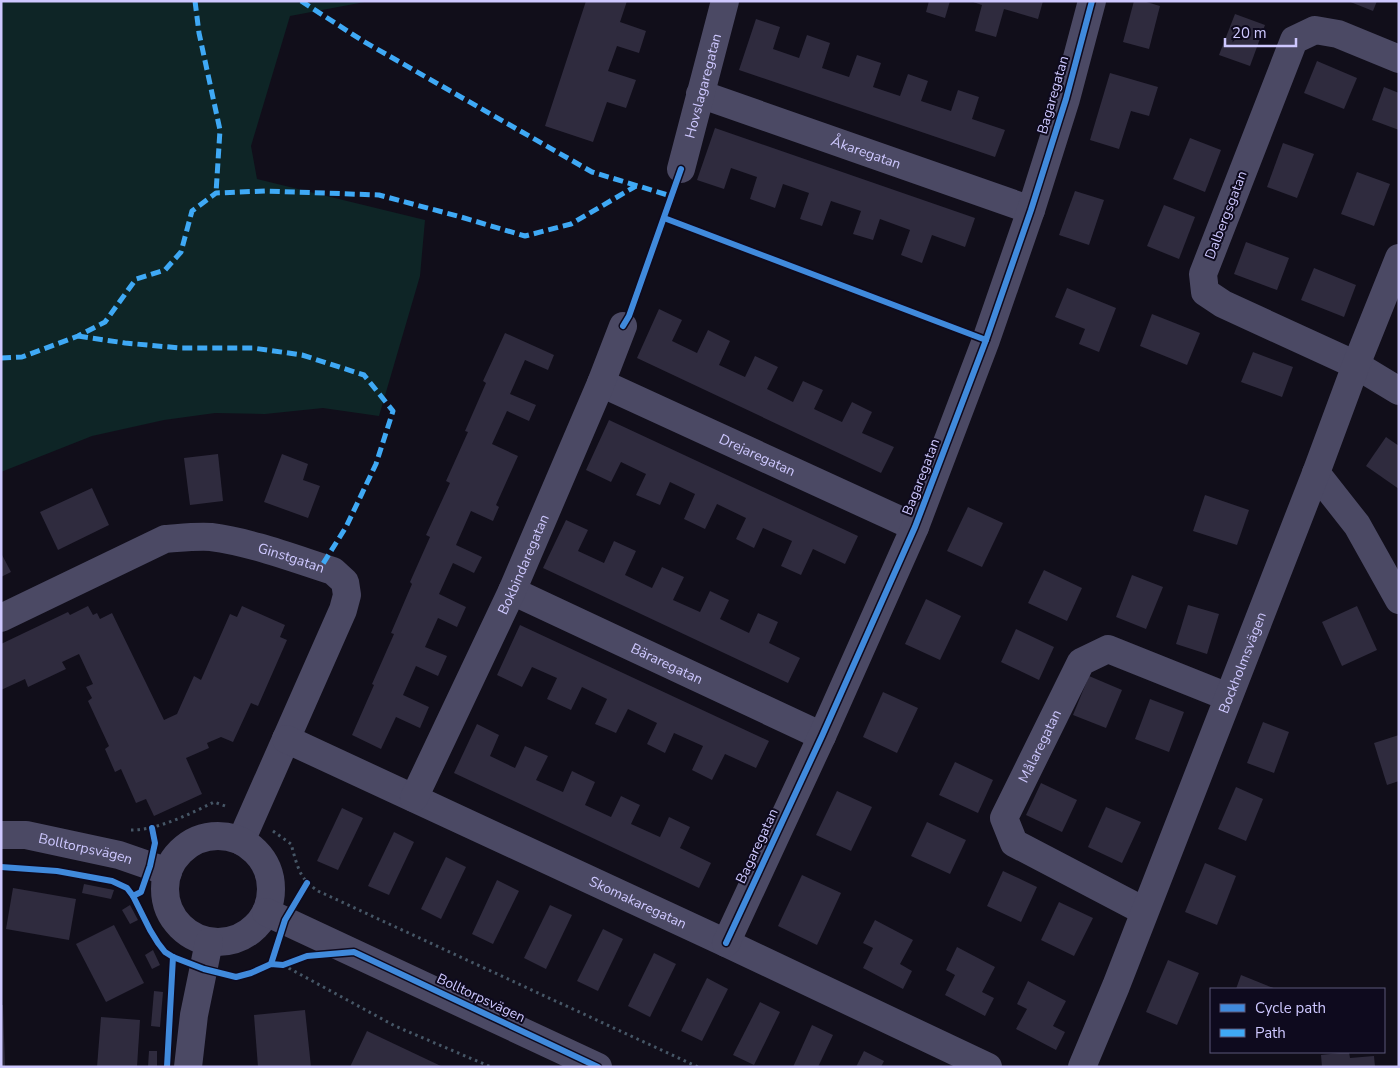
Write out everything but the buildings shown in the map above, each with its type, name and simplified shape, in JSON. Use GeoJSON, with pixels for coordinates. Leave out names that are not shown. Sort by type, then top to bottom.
{"type":"FeatureCollection","features":[{"type":"Feature","properties":{"kind":"street","name":"Hovslagaregatan"},"geometry":{"type":"LineString","coordinates":[[681,169],[725,1]]}},
{"type":"Feature","properties":{"kind":"street","name":"Bagaregatan"},"geometry":{"type":"LineString","coordinates":[[726,944],[822,736],[915,527],[986,340],[1031,210],[1066,99],[1092,1]]}},
{"type":"Feature","properties":{"kind":"street","name":"Dalbergsgatan"},"geometry":{"type":"LineString","coordinates":[[1399,58],[1338,34],[1315,30],[1294,40],[1203,274],[1204,292],[1223,304],[1356,365],[1399,391]]}},
{"type":"Feature","properties":{"kind":"street","name":"Åkaregatan"},"geometry":{"type":"LineString","coordinates":[[700,94],[1031,210]]}},
{"type":"Feature","properties":{"kind":"street","name":"Bockholmsvägen"},"geometry":{"type":"LineString","coordinates":[[1082,1067],[1116,986],[1399,258]]}},
{"type":"Feature","properties":{"kind":"street","name":"Bokbindaregatan"},"geometry":{"type":"LineString","coordinates":[[414,798],[512,591],[601,383],[623,326]]}},
{"type":"Feature","properties":{"kind":"street","name":"Drejaregatan"},"geometry":{"type":"LineString","coordinates":[[601,383],[915,527]]}},
{"type":"Feature","properties":{"kind":"street"},"geometry":{"type":"LineString","coordinates":[[1316,473],[1357,525],[1399,600]]}},
{"type":"Feature","properties":{"kind":"street","name":"Ginstgatan"},"geometry":{"type":"LineString","coordinates":[[1,618],[165,539],[209,537],[234,541],[334,571],[345,582],[347,595],[343,610],[241,842]]}},
{"type":"Feature","properties":{"kind":"street","name":"Bäraregatan"},"geometry":{"type":"LineString","coordinates":[[512,591],[822,736]]}},
{"type":"Feature","properties":{"kind":"street","name":"Målaregatan"},"geometry":{"type":"LineString","coordinates":[[1144,911],[1014,843],[1004,818],[1081,662],[1108,649],[1228,697]]}},
{"type":"Feature","properties":{"kind":"street","name":"Skomakaregatan"},"geometry":{"type":"LineString","coordinates":[[286,740],[988,1067]]}},
{"type":"Feature","properties":{"kind":"street","name":"Bolltorpsvägen"},"geometry":{"type":"LineString","coordinates":[[1,835],[26,835],[119,855],[168,872]]}},
{"type":"Feature","properties":{"kind":"street"},"geometry":{"type":"LineString","coordinates":[[219,837],[241,842],[257,854],[268,871],[271,892],[266,912],[247,934],[229,941],[210,942],[199,939],[182,928],[175,920],[165,892],[168,872],[180,853],[198,841],[219,837]]}},
{"type":"Feature","properties":{"kind":"street","name":"Bolltorpsvägen"},"geometry":{"type":"LineString","coordinates":[[266,912],[598,1067]]}},
{"type":"Feature","properties":{"kind":"street"},"geometry":{"type":"LineString","coordinates":[[188,1067],[194,1015],[210,942]]}},
{"type":"Feature","properties":{"kind":"path"},"geometry":{"type":"LineString","coordinates":[[129,830],[152,828],[214,802],[252,817],[291,844],[304,877],[318,891],[698,1067]]}},
{"type":"Feature","properties":{"kind":"path"},"geometry":{"type":"LineString","coordinates":[[282,965],[291,962]]}},
{"type":"Feature","properties":{"kind":"path"},"geometry":{"type":"LineString","coordinates":[[282,965],[395,1026],[491,1067]]}},
{"type":"Feature","properties":{"kind":"green space"},"geometry":{"type":"Polygon","coordinates":[[[1,1],[370,1],[290,16],[251,146],[257,179],[425,220],[420,276],[379,416],[323,408],[265,414],[215,413],[164,420],[92,436],[1,472],[1,1]]]}},
{"type":"Feature","properties":{"kind":"marked path"},"geometry":{"type":"LineString","coordinates":[[195,1],[199,33],[220,130],[216,193]]}},
{"type":"Feature","properties":{"kind":"marked path"},"geometry":{"type":"LineString","coordinates":[[301,1],[363,41],[592,172],[671,196]]}},
{"type":"Feature","properties":{"kind":"marked path"},"geometry":{"type":"LineString","coordinates":[[1,358],[22,357],[78,336],[105,322],[136,279],[165,270],[181,252],[192,211],[216,193],[265,191],[379,195],[525,236],[571,224],[636,186]]}},
{"type":"Feature","properties":{"kind":"marked path"},"geometry":{"type":"LineString","coordinates":[[78,336],[180,348],[253,348],[302,355],[364,375],[393,411],[376,464],[346,527],[321,567]]}},
{"type":"Feature","properties":{"kind":"cycle path"},"geometry":{"type":"LineString","coordinates":[[726,943],[822,736],[915,527],[986,340],[1031,210],[1066,99],[1092,1]]}},
{"type":"Feature","properties":{"kind":"cycle path"},"geometry":{"type":"LineString","coordinates":[[623,326],[629,316],[681,169]]}},
{"type":"Feature","properties":{"kind":"cycle path"},"geometry":{"type":"LineString","coordinates":[[664,218],[986,340]]}},
{"type":"Feature","properties":{"kind":"cycle path"},"geometry":{"type":"LineString","coordinates":[[133,896],[141,892],[150,866],[155,843],[152,828]]}},
{"type":"Feature","properties":{"kind":"cycle path"},"geometry":{"type":"LineString","coordinates":[[1,867],[57,871],[112,881],[127,888],[150,930],[165,952],[204,969],[236,977],[271,964],[283,965],[307,956],[354,952],[598,1067]]}},
{"type":"Feature","properties":{"kind":"cycle path"},"geometry":{"type":"LineString","coordinates":[[271,964],[285,920],[307,883]]}},
{"type":"Feature","properties":{"kind":"cycle path"},"geometry":{"type":"LineString","coordinates":[[167,1067],[173,957]]}}]}
